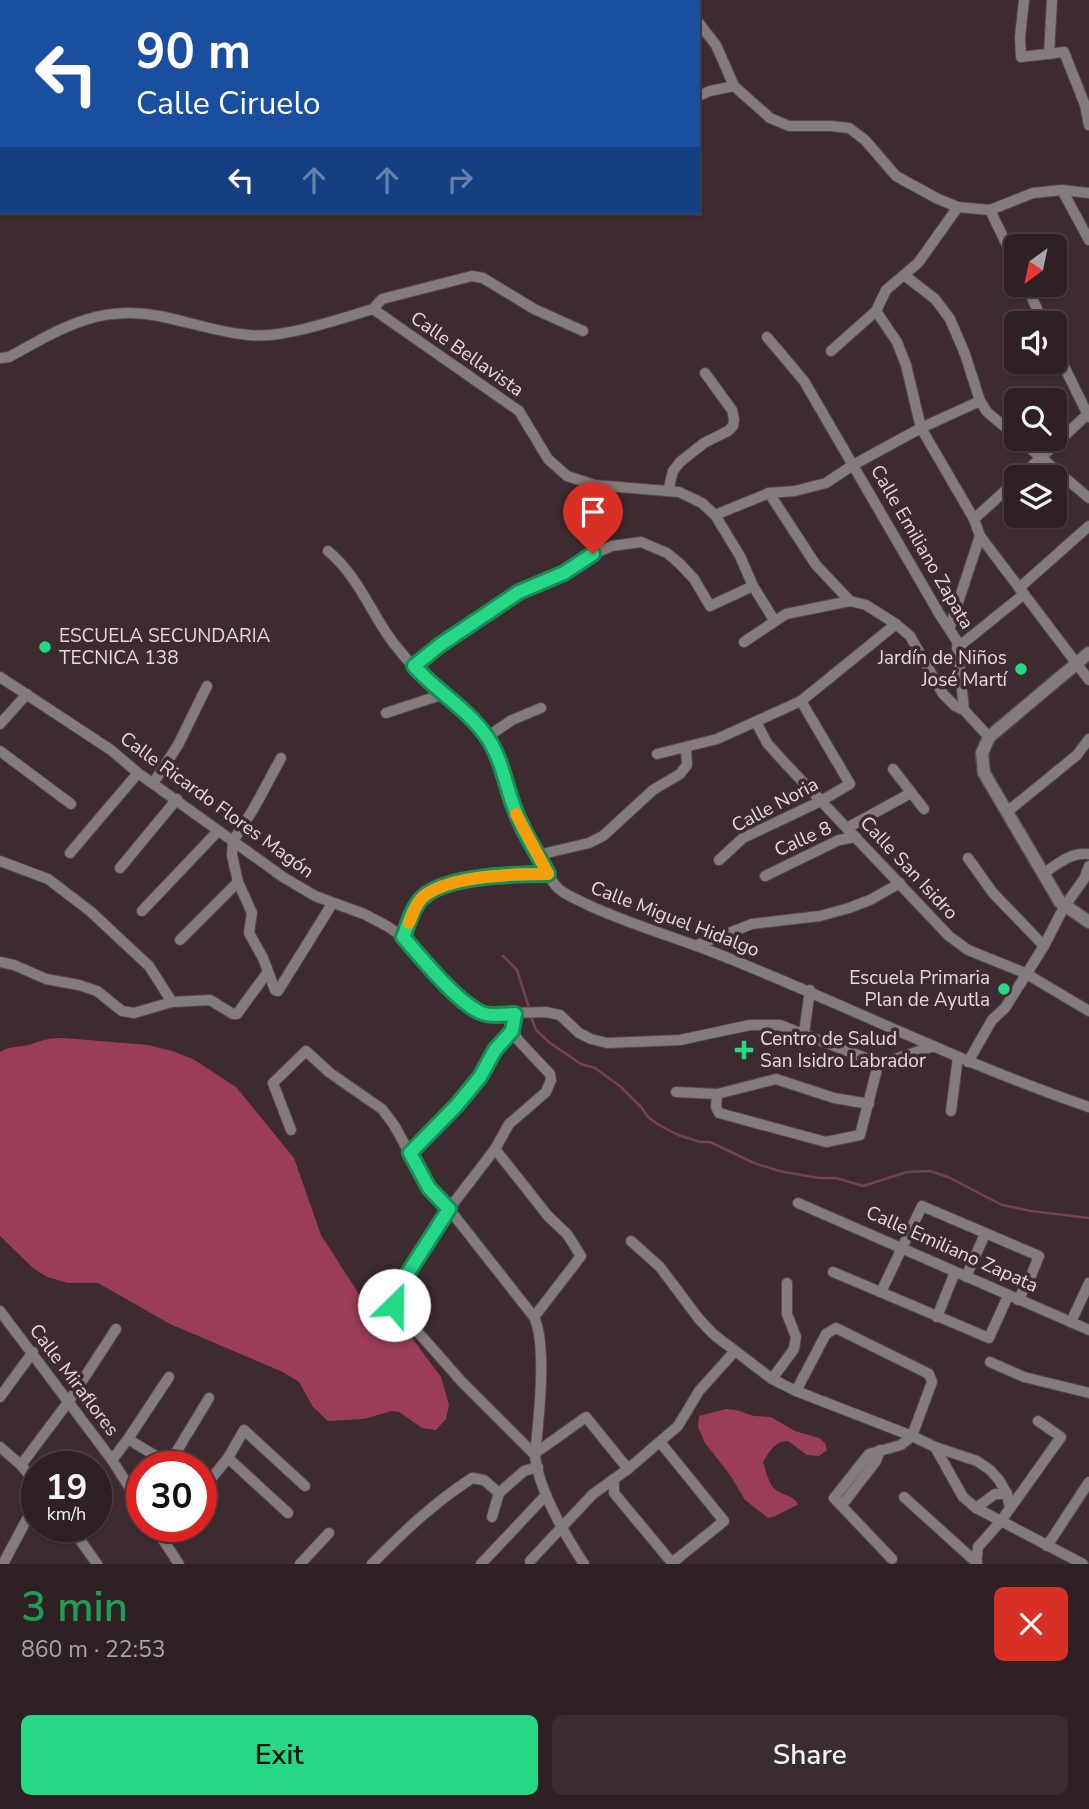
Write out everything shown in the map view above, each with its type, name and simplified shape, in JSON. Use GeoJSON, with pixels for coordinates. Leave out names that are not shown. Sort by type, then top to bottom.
{"type":"FeatureCollection","features":[{"type":"Feature","properties":{"kind":"street"},"geometry":{"type":"LineString","coordinates":[[1024,0],[1021,57],[1064,52],[1086,105],[1089,125]]}},
{"type":"Feature","properties":{"kind":"street"},"geometry":{"type":"LineString","coordinates":[[1049,54],[1052,0]]}},
{"type":"Feature","properties":{"kind":"street"},"geometry":{"type":"LineString","coordinates":[[700,25],[716,45],[734,86],[770,118],[789,126],[849,128],[865,140],[897,176],[920,191],[958,207],[990,210],[1033,193],[1062,190],[1089,193]]}},
{"type":"Feature","properties":{"kind":"street"},"geometry":{"type":"LineString","coordinates":[[700,95],[734,86]]}},
{"type":"Feature","properties":{"kind":"street"},"geometry":{"type":"LineString","coordinates":[[1062,190],[1089,240]]}},
{"type":"Feature","properties":{"kind":"street"},"geometry":{"type":"LineString","coordinates":[[831,351],[876,311],[886,290],[918,263],[958,207]]}},
{"type":"Feature","properties":{"kind":"street"},"geometry":{"type":"LineString","coordinates":[[990,210],[1004,239]]}},
{"type":"Feature","properties":{"kind":"street"},"geometry":{"type":"LineString","coordinates":[[904,275],[935,299],[950,320],[965,354],[980,401],[986,412],[1004,427]]}},
{"type":"Feature","properties":{"kind":"street"},"geometry":{"type":"LineString","coordinates":[[0,358],[9,357],[79,320],[123,313],[156,315],[249,335],[271,335],[373,309],[382,299],[472,276],[483,278],[534,309],[583,331]]}},
{"type":"Feature","properties":{"kind":"street","name":"Calle Bellavista"},"geometry":{"type":"LineString","coordinates":[[373,309],[519,411],[548,459],[567,476],[595,485],[668,491],[692,496],[715,515],[774,620]]}},
{"type":"Feature","properties":{"kind":"street"},"geometry":{"type":"LineString","coordinates":[[876,311],[897,342],[906,365],[921,428],[974,519],[980,536],[1089,680]]}},
{"type":"Feature","properties":{"kind":"street","name":"Calle Emiliano Zapata"},"geometry":{"type":"LineString","coordinates":[[767,337],[804,381],[940,615],[950,627],[957,641],[964,710]]}},
{"type":"Feature","properties":{"kind":"street"},"geometry":{"type":"LineString","coordinates":[[1033,465],[1088,415],[1067,372]]}},
{"type":"Feature","properties":{"kind":"street"},"geometry":{"type":"LineString","coordinates":[[668,491],[673,471],[681,462],[704,443],[733,426],[732,410],[705,373]]}},
{"type":"Feature","properties":{"kind":"street"},"geometry":{"type":"LineString","coordinates":[[715,515],[769,493],[826,484],[921,428],[980,401]]}},
{"type":"Feature","properties":{"kind":"street"},"geometry":{"type":"LineString","coordinates":[[1033,451],[1089,498]]}},
{"type":"Feature","properties":{"kind":"street"},"geometry":{"type":"LineString","coordinates":[[974,519],[1004,492]]}},
{"type":"Feature","properties":{"kind":"street"},"geometry":{"type":"LineString","coordinates":[[769,493],[816,565],[850,601]]}},
{"type":"Feature","properties":{"kind":"street"},"geometry":{"type":"LineString","coordinates":[[957,648],[1022,591],[1089,526]]}},
{"type":"Feature","properties":{"kind":"street"},"geometry":{"type":"LineString","coordinates":[[950,627],[980,536]]}},
{"type":"Feature","properties":{"kind":"street"},"geometry":{"type":"LineString","coordinates":[[414,666],[440,645],[519,592],[564,573],[593,554],[612,546],[641,542],[667,553],[694,579],[710,606],[753,586]]}},
{"type":"Feature","properties":{"kind":"street","name":"Calle Miguel Hidalgo"},"geometry":{"type":"LineString","coordinates":[[328,551],[349,572],[393,642],[429,682],[487,737],[498,758],[519,820],[556,887],[564,893],[608,914],[697,945],[810,990],[963,1060],[1089,1107]]}},
{"type":"Feature","properties":{"kind":"street"},"geometry":{"type":"LineString","coordinates":[[744,642],[786,614],[850,601],[866,605],[897,624],[916,643],[943,694],[955,706],[964,710],[989,737]]}},
{"type":"Feature","properties":{"kind":"street"},"geometry":{"type":"LineString","coordinates":[[657,754],[717,740],[801,701],[897,624]]}},
{"type":"Feature","properties":{"kind":"street"},"geometry":{"type":"LineString","coordinates":[[1089,653],[989,737],[982,753],[984,774],[1043,874],[1064,907],[1089,922]]}},
{"type":"Feature","properties":{"kind":"street","name":"Calle Ricardo Flores Magón"},"geometry":{"type":"LineString","coordinates":[[0,677],[111,750],[138,773],[283,877],[332,904],[364,914],[403,937],[438,976],[472,1007],[484,1014],[546,1012],[561,1015],[579,1033],[607,1043],[680,1040],[751,1025],[780,1026],[879,1061]]}},
{"type":"Feature","properties":{"kind":"street"},"geometry":{"type":"LineString","coordinates":[[154,782],[178,745],[207,686]]}},
{"type":"Feature","properties":{"kind":"street"},"geometry":{"type":"LineString","coordinates":[[0,724],[27,694]]}},
{"type":"Feature","properties":{"kind":"street"},"geometry":{"type":"LineString","coordinates":[[386,713],[444,694]]}},
{"type":"Feature","properties":{"kind":"street","name":"Calle Noria"},"geometry":{"type":"LineString","coordinates":[[719,860],[743,838],[821,801],[850,784],[801,701]]}},
{"type":"Feature","properties":{"kind":"street"},"geometry":{"type":"LineString","coordinates":[[487,737],[512,720],[541,708]]}},
{"type":"Feature","properties":{"kind":"street","name":"Calle San Isidro"},"geometry":{"type":"LineString","coordinates":[[756,722],[766,743],[949,936],[968,950],[1025,973],[1089,1011]]}},
{"type":"Feature","properties":{"kind":"street"},"geometry":{"type":"LineString","coordinates":[[1007,812],[1077,755],[1089,739]]}},
{"type":"Feature","properties":{"kind":"street"},"geometry":{"type":"LineString","coordinates":[[538,855],[589,843],[603,836],[653,790],[680,774],[687,765],[686,748]]}},
{"type":"Feature","properties":{"kind":"street"},"geometry":{"type":"LineString","coordinates":[[0,751],[71,804]]}},
{"type":"Feature","properties":{"kind":"street"},"geometry":{"type":"LineString","coordinates":[[281,758],[233,841],[232,855],[238,882],[252,913],[249,933],[275,990],[278,991],[332,904]]}},
{"type":"Feature","properties":{"kind":"street"},"geometry":{"type":"LineString","coordinates":[[894,769],[925,809]]}},
{"type":"Feature","properties":{"kind":"street"},"geometry":{"type":"LineString","coordinates":[[70,853],[138,773]]}},
{"type":"Feature","properties":{"kind":"street","name":"Calle 8"},"geometry":{"type":"LineString","coordinates":[[848,828],[911,793]]}},
{"type":"Feature","properties":{"kind":"street"},"geometry":{"type":"LineString","coordinates":[[120,868],[177,799]]}},
{"type":"Feature","properties":{"kind":"street"},"geometry":{"type":"LineString","coordinates":[[142,911],[218,831]]}},
{"type":"Feature","properties":{"kind":"street","name":"Calle 8"},"geometry":{"type":"LineString","coordinates":[[765,876],[839,840],[856,837]]}},
{"type":"Feature","properties":{"kind":"street"},"geometry":{"type":"LineString","coordinates":[[1043,874],[1079,853],[1089,854]]}},
{"type":"Feature","properties":{"kind":"street"},"geometry":{"type":"LineString","coordinates":[[968,858],[993,892],[1044,946]]}},
{"type":"Feature","properties":{"kind":"street"},"geometry":{"type":"LineString","coordinates":[[0,862],[48,879],[90,911],[149,966],[172,1002]]}},
{"type":"Feature","properties":{"kind":"street"},"geometry":{"type":"LineString","coordinates":[[951,1111],[963,1060],[992,1020],[1005,1009],[1044,946],[1064,907],[1084,880],[1089,866]]}},
{"type":"Feature","properties":{"kind":"street"},"geometry":{"type":"LineString","coordinates":[[403,937],[416,905],[424,896],[445,886],[501,874],[548,874]]}},
{"type":"Feature","properties":{"kind":"street"},"geometry":{"type":"LineString","coordinates":[[180,940],[238,882]]}},
{"type":"Feature","properties":{"kind":"street"},"geometry":{"type":"LineString","coordinates":[[697,945],[752,924],[820,916],[849,908],[900,883]]}},
{"type":"Feature","properties":{"kind":"street"},"geometry":{"type":"LineString","coordinates":[[0,962],[46,979],[79,985],[97,992],[122,1011],[134,1013],[172,1002],[210,1000],[237,1014],[267,973]]}},
{"type":"Feature","properties":{"kind":"street"},"geometry":{"type":"LineString","coordinates":[[804,1033],[810,990]]}},
{"type":"Feature","properties":{"kind":"street"},"geometry":{"type":"LineString","coordinates":[[410,1153],[480,1077],[495,1050],[512,1031],[515,1014]]}},
{"type":"Feature","properties":{"kind":"street"},"geometry":{"type":"LineString","coordinates":[[512,1031],[545,1067],[551,1080],[545,1092],[509,1124],[495,1149],[449,1209],[392,1298],[394,1305],[462,1382],[534,1454]]}},
{"type":"Feature","properties":{"kind":"street"},"geometry":{"type":"LineString","coordinates":[[718,1094],[716,1107],[719,1114],[826,1142],[860,1135],[879,1061],[892,1060],[934,1046]]}},
{"type":"Feature","properties":{"kind":"street"},"geometry":{"type":"LineString","coordinates":[[291,1130],[273,1083],[306,1051],[330,1073],[382,1109],[394,1125],[429,1188],[449,1209],[534,1317],[540,1329],[540,1377],[534,1454],[546,1495],[584,1564]]}},
{"type":"Feature","properties":{"kind":"street"},"geometry":{"type":"LineString","coordinates":[[676,1092],[718,1094],[776,1079],[834,1098],[869,1104]]}},
{"type":"Feature","properties":{"kind":"street"},"geometry":{"type":"LineString","coordinates":[[495,1149],[548,1216],[567,1234],[581,1256],[534,1317]]}},
{"type":"Feature","properties":{"kind":"street","name":"Calle Emiliano Zapata"},"geometry":{"type":"LineString","coordinates":[[799,1203],[1089,1330]]}},
{"type":"Feature","properties":{"kind":"street"},"geometry":{"type":"LineString","coordinates":[[833,1272],[989,1338],[1013,1298],[1031,1276],[1039,1256],[922,1206],[881,1292]]}},
{"type":"Feature","properties":{"kind":"street"},"geometry":{"type":"LineString","coordinates":[[937,1317],[985,1234]]}},
{"type":"Feature","properties":{"kind":"street"},"geometry":{"type":"LineString","coordinates":[[631,1241],[660,1267],[699,1319],[735,1352],[772,1379],[984,1465],[999,1480],[1007,1494],[1010,1508]]}},
{"type":"Feature","properties":{"kind":"street"},"geometry":{"type":"LineString","coordinates":[[772,1379],[794,1349],[796,1336],[787,1314],[787,1283]]}},
{"type":"Feature","properties":{"kind":"street"},"geometry":{"type":"LineString","coordinates":[[1071,1322],[1089,1283]]}},
{"type":"Feature","properties":{"kind":"street","name":"Calle Miraflores"},"geometry":{"type":"LineString","coordinates":[[0,1311],[105,1451]]}},
{"type":"Feature","properties":{"kind":"street"},"geometry":{"type":"LineString","coordinates":[[796,1391],[825,1334],[836,1328],[929,1374],[932,1382],[912,1436],[901,1445],[869,1454],[834,1498],[892,1559]]}},
{"type":"Feature","properties":{"kind":"street"},"geometry":{"type":"LineString","coordinates":[[32,1451],[69,1401],[116,1329]]}},
{"type":"Feature","properties":{"kind":"street"},"geometry":{"type":"LineString","coordinates":[[0,1397],[33,1352]]}},
{"type":"Feature","properties":{"kind":"street"},"geometry":{"type":"LineString","coordinates":[[530,1561],[593,1494],[628,1469],[678,1426],[699,1391],[735,1352]]}},
{"type":"Feature","properties":{"kind":"street"},"geometry":{"type":"LineString","coordinates":[[990,1362],[1024,1377],[1089,1393]]}},
{"type":"Feature","properties":{"kind":"street"},"geometry":{"type":"LineString","coordinates":[[112,1460],[169,1377]]}},
{"type":"Feature","properties":{"kind":"street"},"geometry":{"type":"LineString","coordinates":[[128,1439],[169,1464],[209,1398]]}},
{"type":"Feature","properties":{"kind":"street"},"geometry":{"type":"LineString","coordinates":[[534,1454],[586,1417],[628,1469]]}},
{"type":"Feature","properties":{"kind":"street"},"geometry":{"type":"LineString","coordinates":[[977,1563],[978,1547],[1001,1521],[1061,1437],[1038,1421]]}},
{"type":"Feature","properties":{"kind":"street"},"geometry":{"type":"LineString","coordinates":[[217,1473],[229,1458],[244,1430],[305,1486]]}},
{"type":"Feature","properties":{"kind":"street"},"geometry":{"type":"LineString","coordinates":[[614,1479],[614,1493],[672,1564],[724,1521],[660,1443]]}},
{"type":"Feature","properties":{"kind":"street"},"geometry":{"type":"LineString","coordinates":[[935,1447],[963,1497],[976,1508],[1083,1564]]}},
{"type":"Feature","properties":{"kind":"street"},"geometry":{"type":"LineString","coordinates":[[2,1453],[21,1465]]}},
{"type":"Feature","properties":{"kind":"street"},"geometry":{"type":"LineString","coordinates":[[229,1458],[288,1513]]}},
{"type":"Feature","properties":{"kind":"street","name":"Calle Miraflores"},"geometry":{"type":"LineString","coordinates":[[112,1460],[126,1482]]}},
{"type":"Feature","properties":{"kind":"street"},"geometry":{"type":"LineString","coordinates":[[492,1517],[499,1493],[524,1471],[538,1467]]}},
{"type":"Feature","properties":{"kind":"street"},"geometry":{"type":"LineString","coordinates":[[372,1564],[413,1522],[472,1478],[484,1480],[499,1493]]}},
{"type":"Feature","properties":{"kind":"street"},"geometry":{"type":"LineString","coordinates":[[1047,1546],[1089,1482]]}},
{"type":"Feature","properties":{"kind":"street"},"geometry":{"type":"LineString","coordinates":[[593,1494],[614,1493]]}},
{"type":"Feature","properties":{"kind":"street"},"geometry":{"type":"LineString","coordinates":[[976,1508],[995,1494],[1007,1494]]}},
{"type":"Feature","properties":{"kind":"street"},"geometry":{"type":"LineString","coordinates":[[481,1564],[546,1495]]}},
{"type":"Feature","properties":{"kind":"street"},"geometry":{"type":"LineString","coordinates":[[904,1497],[977,1563]]}},
{"type":"Feature","properties":{"kind":"street"},"geometry":{"type":"LineString","coordinates":[[3,1564],[21,1530]]}},
{"type":"Feature","properties":{"kind":"street"},"geometry":{"type":"LineString","coordinates":[[300,1564],[329,1533]]}},
{"type":"Feature","properties":{"kind":"street"},"geometry":{"type":"LineString","coordinates":[[81,1542],[97,1564]]}},
{"type":"Feature","properties":{"kind":"street"},"geometry":{"type":"LineString","coordinates":[[165,1542],[179,1564]]}},
{"type":"Feature","properties":{"kind":"shaded area"},"geometry":{"type":"Polygon","coordinates":[[[64,1038],[148,1045],[172,1051],[193,1059],[236,1087],[294,1158],[321,1235],[359,1294],[407,1331],[441,1377],[449,1405],[446,1419],[436,1430],[422,1428],[399,1412],[392,1411],[364,1419],[328,1421],[313,1407],[299,1382],[283,1372],[170,1324],[98,1283],[68,1283],[47,1277],[33,1268],[0,1236],[0,1052],[8,1048],[64,1038]]]}},
{"type":"Feature","properties":{"kind":"shaded area"},"geometry":{"type":"Polygon","coordinates":[[[726,1409],[771,1417],[795,1431],[819,1438],[825,1443],[827,1450],[819,1456],[807,1455],[788,1441],[779,1443],[763,1462],[773,1487],[790,1496],[797,1505],[768,1518],[745,1500],[705,1443],[698,1427],[699,1416],[726,1409]]]}},
{"type":"Feature","properties":{"kind":"waterway"},"geometry":{"type":"LineString","coordinates":[[503,956],[517,970],[529,1008]]}},
{"type":"Feature","properties":{"kind":"waterway"},"geometry":{"type":"LineString","coordinates":[[530,1014],[536,1030],[550,1043],[581,1064],[595,1068],[621,1087],[648,1117],[659,1125],[678,1135],[700,1142],[710,1142],[754,1163],[779,1171],[836,1178],[863,1186],[907,1172],[930,1171],[948,1177],[1002,1205],[1089,1218]]}},
{"type":"Feature","properties":{"kind":"slow traffic"},"geometry":{"type":"LineString","coordinates":[[409,923],[416,905],[424,896],[445,886],[501,874],[548,874],[516,814]]}},
{"type":"Feature","properties":{"kind":"place","name":"ESCUELA SECUNDARIA TECNICA 138"},"geometry":{"type":"Point","coordinates":[45,647]}},
{"type":"Feature","properties":{"kind":"place","name":"Jardín de Niños José Martí"},"geometry":{"type":"Point","coordinates":[1021,669]}},
{"type":"Feature","properties":{"kind":"place","name":"Escuela Primaria Plan de Ayutla"},"geometry":{"type":"Point","coordinates":[1004,989]}},
{"type":"Feature","properties":{"kind":"place","name":"Centro de Salud San Isidro Labrador"},"geometry":{"type":"Point","coordinates":[744,1050]}},
{"type":"Feature","properties":{"kind":"route"},"geometry":{"type":"LineString","coordinates":[[394,1305],[392,1298],[449,1209],[429,1188],[410,1153],[480,1077],[495,1050],[512,1031],[515,1014],[484,1014],[472,1007],[438,976],[403,937],[416,905],[424,896],[445,886],[501,874],[548,874],[519,820],[507,781],[487,737],[414,666],[440,645],[519,592],[564,573],[593,554]]}}]}
